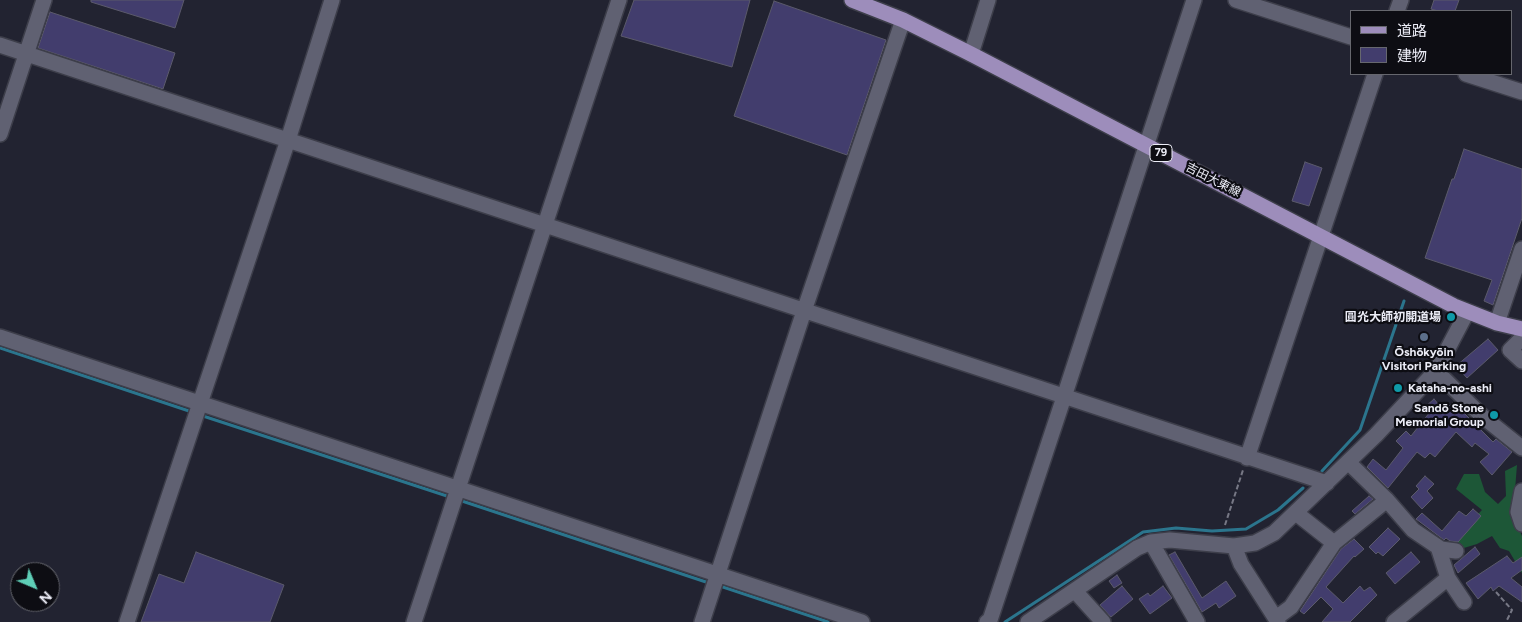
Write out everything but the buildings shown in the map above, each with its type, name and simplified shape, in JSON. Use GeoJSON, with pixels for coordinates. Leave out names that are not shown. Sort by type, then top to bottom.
{"type":"FeatureCollection","features":[{"type":"Feature","properties":{"kind":"main road","name":"吉田大東線"},"geometry":{"type":"LineString","coordinates":[[852,0],[903,20],[971,54],[1467,312],[1497,323],[1522,329]]}},
{"type":"Feature","properties":{"kind":"street"},"geometry":{"type":"LineString","coordinates":[[0,134],[44,0]]}},
{"type":"Feature","properties":{"kind":"street"},"geometry":{"type":"LineString","coordinates":[[127,622],[196,410],[288,140],[332,0]]}},
{"type":"Feature","properties":{"kind":"street"},"geometry":{"type":"LineString","coordinates":[[414,622],[619,0]]}},
{"type":"Feature","properties":{"kind":"street"},"geometry":{"type":"LineString","coordinates":[[971,54],[988,0]]}},
{"type":"Feature","properties":{"kind":"street"},"geometry":{"type":"LineString","coordinates":[[987,622],[990,620],[1194,0]]}},
{"type":"Feature","properties":{"kind":"street"},"geometry":{"type":"LineString","coordinates":[[1236,0],[1350,37]]}},
{"type":"Feature","properties":{"kind":"street"},"geometry":{"type":"LineString","coordinates":[[702,622],[804,311],[903,20]]}},
{"type":"Feature","properties":{"kind":"street"},"geometry":{"type":"LineString","coordinates":[[0,44],[1327,483]]}},
{"type":"Feature","properties":{"kind":"street"},"geometry":{"type":"LineString","coordinates":[[1247,458],[1375,75]]}},
{"type":"Feature","properties":{"kind":"street"},"geometry":{"type":"LineString","coordinates":[[1469,75],[1522,92]]}},
{"type":"Feature","properties":{"kind":"street"},"geometry":{"type":"LineString","coordinates":[[1497,323],[1522,249]]}},
{"type":"Feature","properties":{"kind":"street"},"geometry":{"type":"LineString","coordinates":[[1028,622],[1130,553],[1151,542],[1170,540],[1234,546],[1255,543],[1274,533],[1408,402],[1436,371],[1467,312]]}},
{"type":"Feature","properties":{"kind":"street"},"geometry":{"type":"LineString","coordinates":[[0,337],[196,410],[715,581],[862,622]]}},
{"type":"Feature","properties":{"kind":"street"},"geometry":{"type":"LineString","coordinates":[[1522,338],[1510,350],[1522,361]]}},
{"type":"Feature","properties":{"kind":"street"},"geometry":{"type":"LineString","coordinates":[[1436,371],[1482,416],[1522,448]]}},
{"type":"Feature","properties":{"kind":"street"},"geometry":{"type":"LineString","coordinates":[[1522,454],[1522,459]]}},
{"type":"Feature","properties":{"kind":"street"},"geometry":{"type":"LineString","coordinates":[[1348,462],[1387,500],[1413,530],[1441,550],[1456,550]]}},
{"type":"Feature","properties":{"kind":"street"},"geometry":{"type":"LineString","coordinates":[[1522,490],[1518,512],[1522,524]]}},
{"type":"Feature","properties":{"kind":"street"},"geometry":{"type":"LineString","coordinates":[[1234,546],[1241,564],[1277,620],[1291,607],[1334,543],[1387,500]]}},
{"type":"Feature","properties":{"kind":"street"},"geometry":{"type":"LineString","coordinates":[[1296,513],[1334,543]]}},
{"type":"Feature","properties":{"kind":"street"},"geometry":{"type":"LineString","coordinates":[[1151,542],[1197,622]]}},
{"type":"Feature","properties":{"kind":"street"},"geometry":{"type":"LineString","coordinates":[[1438,547],[1448,578],[1464,602]]}},
{"type":"Feature","properties":{"kind":"street"},"geometry":{"type":"LineString","coordinates":[[1394,622],[1448,578]]}},
{"type":"Feature","properties":{"kind":"street"},"geometry":{"type":"LineString","coordinates":[[1075,591],[1103,622]]}},
{"type":"Feature","properties":{"kind":"path"},"geometry":{"type":"LineString","coordinates":[[1225,525],[1247,458]]}},
{"type":"Feature","properties":{"kind":"path"},"geometry":{"type":"LineString","coordinates":[[1496,592],[1512,610],[1506,622]]}},
{"type":"Feature","properties":{"kind":"green space"},"geometry":{"type":"Polygon","coordinates":[[[1517,465],[1513,515],[1522,536],[1522,573],[1509,551],[1500,548],[1492,536],[1477,544],[1454,551],[1450,544],[1482,510],[1456,489],[1464,474],[1479,474],[1485,492],[1498,504],[1506,496],[1505,471],[1517,465]]]}},
{"type":"Feature","properties":{"kind":"waterway"},"geometry":{"type":"LineString","coordinates":[[1322,471],[1360,430],[1404,301]]}},
{"type":"Feature","properties":{"kind":"waterway"},"geometry":{"type":"LineString","coordinates":[[0,348],[192,412]]}},
{"type":"Feature","properties":{"kind":"waterway"},"geometry":{"type":"LineString","coordinates":[[200,415],[450,497]]}},
{"type":"Feature","properties":{"kind":"waterway"},"geometry":{"type":"LineString","coordinates":[[1005,622],[1143,532],[1176,528],[1212,531],[1246,529],[1278,510],[1303,488]]}},
{"type":"Feature","properties":{"kind":"waterway"},"geometry":{"type":"LineString","coordinates":[[459,500],[709,583]]}},
{"type":"Feature","properties":{"kind":"waterway"},"geometry":{"type":"LineString","coordinates":[[717,585],[828,622]]}},
{"type":"Feature","properties":{"kind":"place","name":"圓灮大師初開道場"},"geometry":{"type":"Point","coordinates":[1451,317]}},
{"type":"Feature","properties":{"kind":"place","name":"Ōshōkyōin Visitori Parking"},"geometry":{"type":"Point","coordinates":[1424,337]}},
{"type":"Feature","properties":{"kind":"place","name":"Kataha-no-ashi"},"geometry":{"type":"Point","coordinates":[1398,388]}},
{"type":"Feature","properties":{"kind":"place","name":"Sandō Stone Memorial Group"},"geometry":{"type":"Point","coordinates":[1494,415]}}]}
